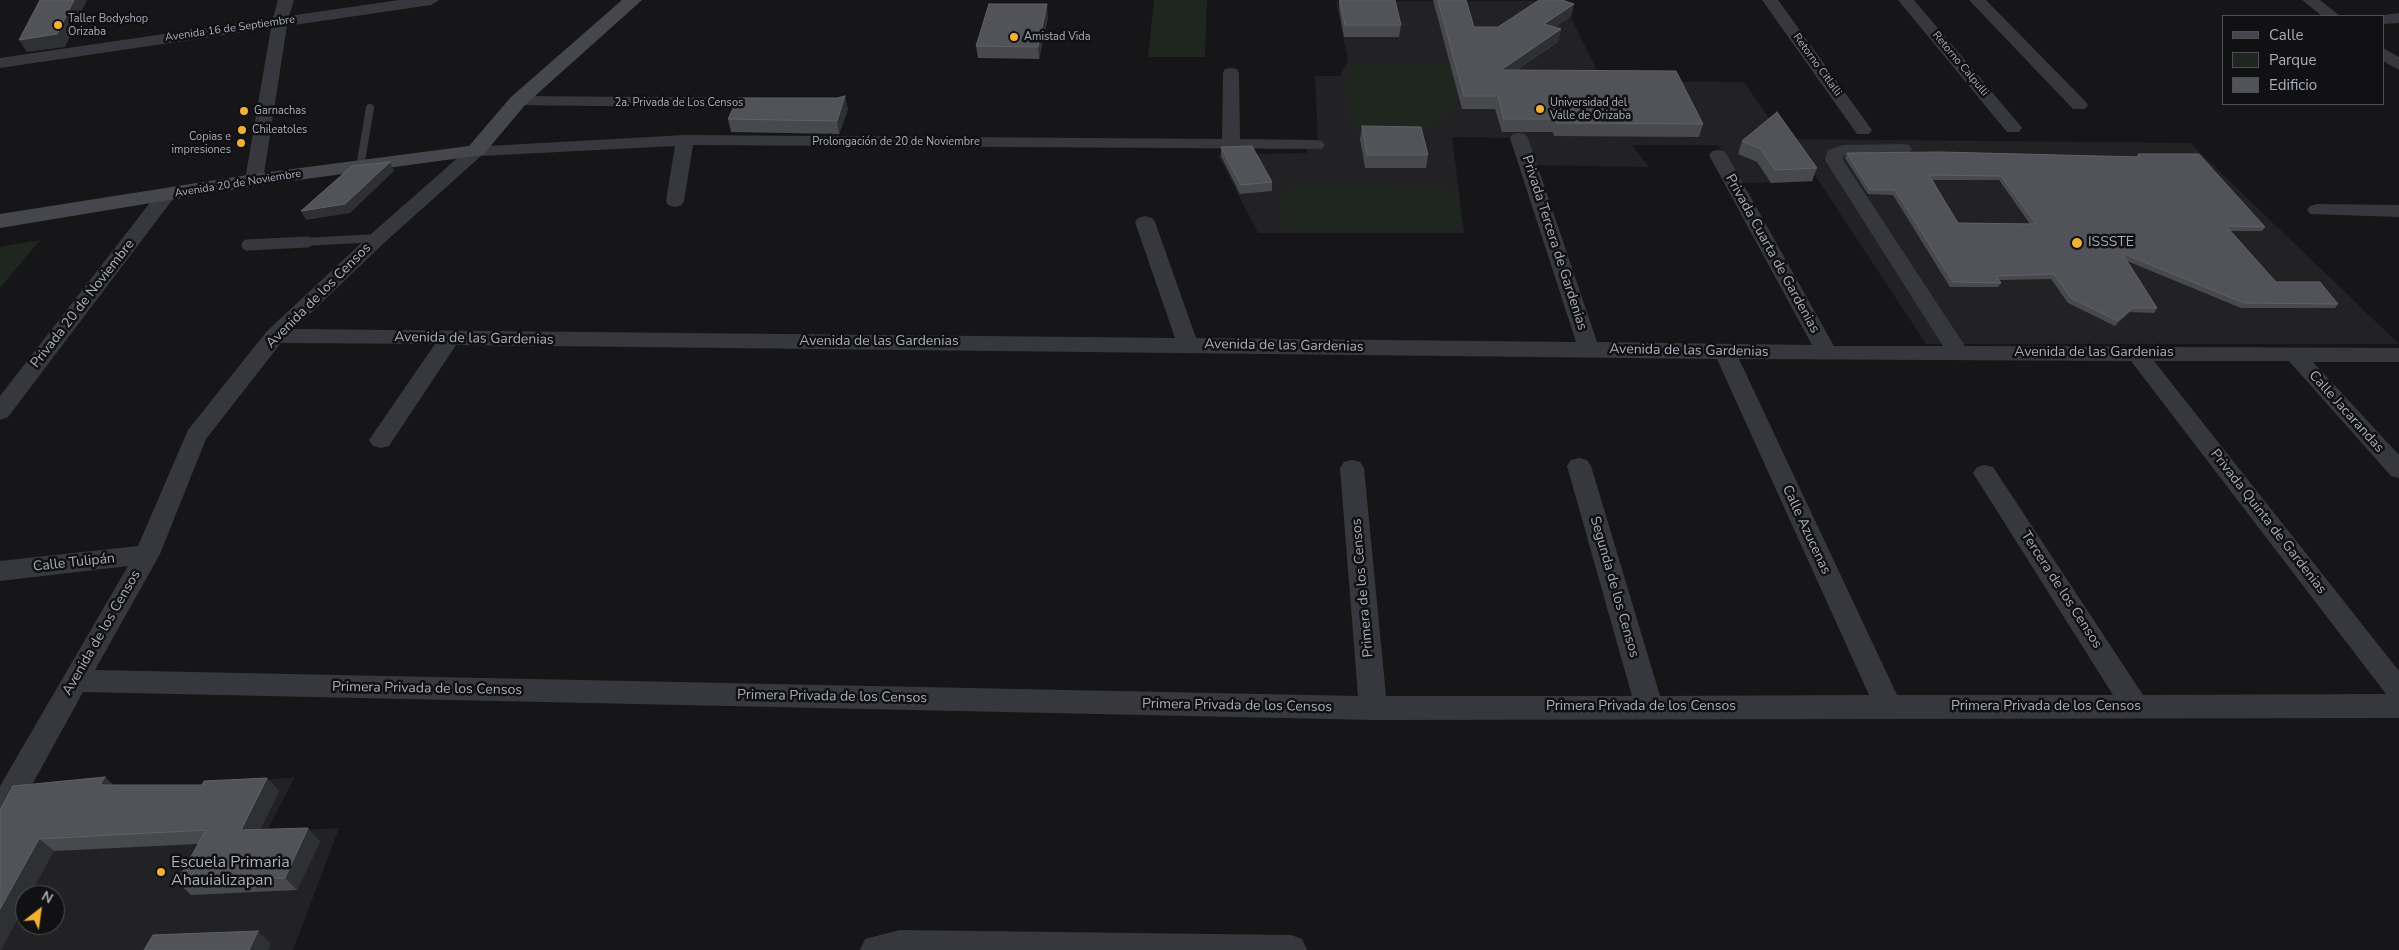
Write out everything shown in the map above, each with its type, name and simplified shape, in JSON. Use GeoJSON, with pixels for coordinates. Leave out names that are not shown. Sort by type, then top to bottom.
{"type":"FeatureCollection","features":[{"type":"Feature","properties":{"kind":"street"},"geometry":{"type":"LineString","coordinates":[[254,180],[280,21],[286,0]]}},
{"type":"Feature","properties":{"kind":"street","name":"Avenida 16 de Septiembre"},"geometry":{"type":"LineString","coordinates":[[0,62],[431,0]]}},
{"type":"Feature","properties":{"kind":"street","name":"Avenida de los Censos"},"geometry":{"type":"LineString","coordinates":[[0,814],[147,554],[196,436],[275,336],[378,238],[476,151],[518,101],[633,0]]}},
{"type":"Feature","properties":{"kind":"street","name":"Retorno Citlalli"},"geometry":{"type":"LineString","coordinates":[[1770,0],[1863,130]]}},
{"type":"Feature","properties":{"kind":"street","name":"Retorno Calpulli"},"geometry":{"type":"LineString","coordinates":[[1906,0],[2013,128]]}},
{"type":"Feature","properties":{"kind":"street"},"geometry":{"type":"LineString","coordinates":[[1976,0],[2079,105]]}},
{"type":"Feature","properties":{"kind":"street"},"geometry":{"type":"LineString","coordinates":[[2310,0],[2331,15]]}},
{"type":"Feature","properties":{"kind":"street"},"geometry":{"type":"LineString","coordinates":[[2384,19],[2399,18]]}},
{"type":"Feature","properties":{"kind":"street"},"geometry":{"type":"LineString","coordinates":[[2384,54],[2399,65]]}},
{"type":"Feature","properties":{"kind":"street"},"geometry":{"type":"LineString","coordinates":[[1231,144],[1232,73]]}},
{"type":"Feature","properties":{"kind":"street","name":"2a. Privada de Los Censos"},"geometry":{"type":"LineString","coordinates":[[518,101],[781,103]]}},
{"type":"Feature","properties":{"kind":"street","name":"Privada Tercera de Gardenias"},"geometry":{"type":"LineString","coordinates":[[1519,138],[1589,349]]}},
{"type":"Feature","properties":{"kind":"street"},"geometry":{"type":"LineString","coordinates":[[675,201],[685,140]]}},
{"type":"Feature","properties":{"kind":"street","name":"Prolongación de 20 de Noviembre"},"geometry":{"type":"LineString","coordinates":[[476,151],[685,140],[1316,145]]}},
{"type":"Feature","properties":{"kind":"street"},"geometry":{"type":"LineString","coordinates":[[1903,149],[1843,150],[1834,154],[1834,160],[1958,352]]}},
{"type":"Feature","properties":{"kind":"street","name":"Avenida 20 de Noviembre"},"geometry":{"type":"LineString","coordinates":[[0,221],[254,180],[476,151]]}},
{"type":"Feature","properties":{"kind":"street","name":"Privada Cuarta de Gardenias"},"geometry":{"type":"LineString","coordinates":[[1718,155],[1827,353]]}},
{"type":"Feature","properties":{"kind":"street","name":"Privada 20 de Noviembre"},"geometry":{"type":"LineString","coordinates":[[0,412],[166,195]]}},
{"type":"Feature","properties":{"kind":"street"},"geometry":{"type":"LineString","coordinates":[[2317,210],[2399,211]]}},
{"type":"Feature","properties":{"kind":"street"},"geometry":{"type":"LineString","coordinates":[[1145,222],[1188,345]]}},
{"type":"Feature","properties":{"kind":"street","name":"Avenida de las Gardenias"},"geometry":{"type":"LineString","coordinates":[[275,336],[1827,353],[2294,354]]}},
{"type":"Feature","properties":{"kind":"street"},"geometry":{"type":"LineString","coordinates":[[381,440],[449,339]]}},
{"type":"Feature","properties":{"kind":"street","name":"Calle Azucenas"},"geometry":{"type":"LineString","coordinates":[[1725,352],[1888,707]]}},
{"type":"Feature","properties":{"kind":"street","name":"Privada Quinta de Gardenias"},"geometry":{"type":"LineString","coordinates":[[2136,353],[2399,691]]}},
{"type":"Feature","properties":{"kind":"street"},"geometry":{"type":"LineString","coordinates":[[2294,354],[2399,355]]}},
{"type":"Feature","properties":{"kind":"street","name":"Calle Jacarandas"},"geometry":{"type":"LineString","coordinates":[[2294,354],[2389,448],[2399,470]]}},
{"type":"Feature","properties":{"kind":"street","name":"Segunda de los Censos"},"geometry":{"type":"LineString","coordinates":[[1579,466],[1649,707]]}},
{"type":"Feature","properties":{"kind":"street","name":"Primera de los Censos"},"geometry":{"type":"LineString","coordinates":[[1352,468],[1374,708]]}},
{"type":"Feature","properties":{"kind":"street","name":"Tercera de los Censos"},"geometry":{"type":"LineString","coordinates":[[1985,473],[2136,707]]}},
{"type":"Feature","properties":{"kind":"street","name":"Calle Tulipán"},"geometry":{"type":"LineString","coordinates":[[0,571],[147,554]]}},
{"type":"Feature","properties":{"kind":"street","name":"Primera Privada de los Censos"},"geometry":{"type":"LineString","coordinates":[[74,682],[1374,708],[2399,706]]}},
{"type":"Feature","properties":{"kind":"street"},"geometry":{"type":"LineString","coordinates":[[876,950],[900,945],[1290,950]]}},
{"type":"Feature","properties":{"kind":"lane"},"geometry":{"type":"LineString","coordinates":[[360,167],[370,108]]}},
{"type":"Feature","properties":{"kind":"lane"},"geometry":{"type":"LineString","coordinates":[[247,245],[378,238]]}},
{"type":"Feature","properties":{"kind":"shaded area","name":"Universidad del Valle de Orizaba"},"geometry":{"type":"Polygon","coordinates":[[[1336,1],[1563,1],[1602,81],[1744,82],[1814,182],[1741,183],[1718,145],[1632,145],[1649,167],[1532,165],[1524,138],[1452,137],[1464,233],[1258,233],[1218,155],[1307,153],[1306,141],[1318,141],[1315,76],[1340,76],[1348,61],[1336,1]]]}},
{"type":"Feature","properties":{"kind":"shaded area","name":"ISSSTE"},"geometry":{"type":"Polygon","coordinates":[[[1791,139],[2190,143],[2399,344],[1926,344],[1791,139]]]}},
{"type":"Feature","properties":{"kind":"shaded area","name":"Escuela Primaria Ahauializapan"},"geometry":{"type":"Polygon","coordinates":[[[295,777],[266,832],[339,828],[293,950],[0,950],[0,849],[119,794],[295,777]]]}},
{"type":"Feature","properties":{"kind":"green space"},"geometry":{"type":"Polygon","coordinates":[[[1154,0],[1207,0],[1205,57],[1148,57],[1154,0]]]}},
{"type":"Feature","properties":{"kind":"green space"},"geometry":{"type":"Polygon","coordinates":[[[1356,63],[1451,64],[1488,92],[1452,91],[1456,109],[1423,130],[1352,130],[1344,79],[1356,63]]]}},
{"type":"Feature","properties":{"kind":"green space"},"geometry":{"type":"Polygon","coordinates":[[[1300,185],[1449,188],[1457,193],[1463,223],[1441,232],[1288,230],[1284,226],[1281,200],[1284,193],[1300,185]]]}},
{"type":"Feature","properties":{"kind":"green space"},"geometry":{"type":"Polygon","coordinates":[[[40,240],[0,288],[0,247],[40,240]]]}},
{"type":"Feature","properties":{"kind":"building"},"geometry":{"type":"Polygon","coordinates":[[[40,0],[74,0],[57,34],[19,40],[40,0]]]}},
{"type":"Feature","properties":{"kind":"building"},"geometry":{"type":"Polygon","coordinates":[[[1340,0],[1395,0],[1401,25],[1345,25],[1340,0]]]}},
{"type":"Feature","properties":{"kind":"building"},"geometry":{"type":"Polygon","coordinates":[[[1438,0],[1466,0],[1474,27],[1498,27],[1539,0],[1562,0],[1574,4],[1544,24],[1561,29],[1501,70],[1676,71],[1703,124],[1557,123],[1555,119],[1504,119],[1498,96],[1464,96],[1438,0]]]}},
{"type":"Feature","properties":{"kind":"building","name":"Amistad Vida"},"geometry":{"type":"Polygon","coordinates":[[[989,4],[1047,4],[1038,47],[976,46],[989,4]]]}},
{"type":"Feature","properties":{"kind":"building"},"geometry":{"type":"Polygon","coordinates":[[[845,96],[837,121],[728,119],[738,98],[837,98],[845,96]]]}},
{"type":"Feature","properties":{"kind":"building"},"geometry":{"type":"Polygon","coordinates":[[[1777,112],[1817,168],[1775,170],[1761,149],[1742,141],[1777,112]]]}},
{"type":"Feature","properties":{"kind":"building"},"geometry":{"type":"Polygon","coordinates":[[[1362,126],[1421,127],[1428,155],[1367,155],[1362,126]]]}},
{"type":"Feature","properties":{"kind":"building"},"geometry":{"type":"Polygon","coordinates":[[[1252,146],[1272,182],[1241,185],[1221,147],[1252,146]]]}},
{"type":"Feature","properties":{"kind":"building"},"geometry":{"type":"Polygon","coordinates":[[[1940,152],[2140,157],[2138,154],[2199,154],[2265,227],[2226,226],[2276,282],[2320,282],[2338,304],[2244,303],[2122,253],[2157,308],[2133,308],[2118,321],[2071,298],[2054,274],[1996,276],[2001,283],[1953,282],[1895,190],[1870,190],[1847,153],[1940,152]],[[1929,175],[1958,223],[2036,224],[2001,176],[1929,175]]]}},
{"type":"Feature","properties":{"kind":"building"},"geometry":{"type":"Polygon","coordinates":[[[390,162],[345,204],[301,211],[352,166],[390,162]]]}},
{"type":"Feature","properties":{"kind":"building"},"geometry":{"type":"Polygon","coordinates":[[[105,777],[100,785],[202,785],[204,781],[267,778],[241,830],[308,828],[285,878],[177,882],[206,830],[39,839],[0,909],[0,810],[13,786],[105,777]]]}},
{"type":"Feature","properties":{"kind":"building"},"geometry":{"type":"Polygon","coordinates":[[[258,931],[249,950],[144,950],[153,935],[258,931]]]}},
{"type":"Feature","properties":{"kind":"place","name":"Taller Bodyshop Orizaba"},"geometry":{"type":"Point","coordinates":[58,25]}},
{"type":"Feature","properties":{"kind":"place","name":"Amistad Vida"},"geometry":{"type":"Point","coordinates":[1014,37]}},
{"type":"Feature","properties":{"kind":"place","name":"Universidad del Valle de Orizaba"},"geometry":{"type":"Point","coordinates":[1540,109]}},
{"type":"Feature","properties":{"kind":"place","name":"Garnachas"},"geometry":{"type":"Point","coordinates":[244,111]}},
{"type":"Feature","properties":{"kind":"place","name":"Chileatoles"},"geometry":{"type":"Point","coordinates":[242,130]}},
{"type":"Feature","properties":{"kind":"place","name":"Copias e impresiones"},"geometry":{"type":"Point","coordinates":[241,143]}},
{"type":"Feature","properties":{"kind":"place","name":"ISSSTE"},"geometry":{"type":"Point","coordinates":[2077,243]}},
{"type":"Feature","properties":{"kind":"place","name":"Escuela Primaria Ahauializapan"},"geometry":{"type":"Point","coordinates":[161,872]}}]}
